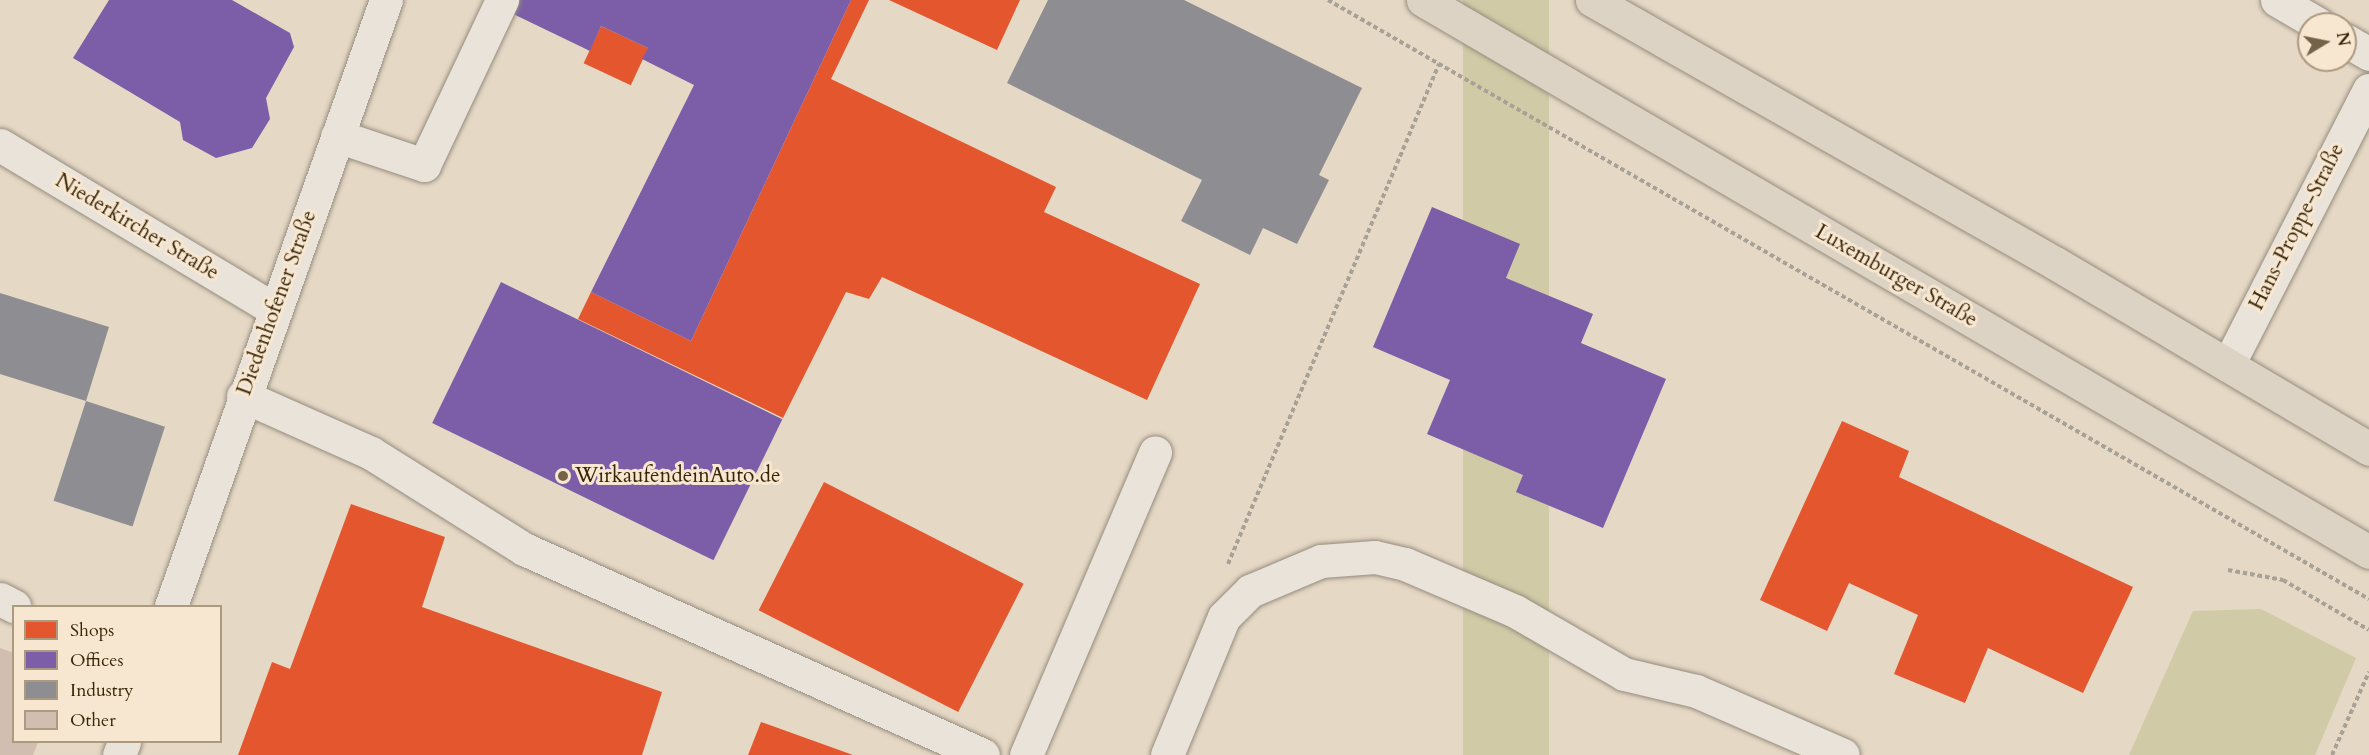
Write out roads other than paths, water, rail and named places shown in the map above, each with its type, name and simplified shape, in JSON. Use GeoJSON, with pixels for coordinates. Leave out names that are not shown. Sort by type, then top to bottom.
{"type":"FeatureCollection","features":[{"type":"Feature","properties":{"kind":"main road","name":"Luxemburger Straße"},"geometry":{"type":"LineString","coordinates":[[1423,0],[2369,552]]}},
{"type":"Feature","properties":{"kind":"main road"},"geometry":{"type":"LineString","coordinates":[[1592,0],[2228,365],[2369,449]]}},
{"type":"Feature","properties":{"kind":"street","name":"Diedenhofener Straße"},"geometry":{"type":"LineString","coordinates":[[171,605],[243,396],[386,0]]}},
{"type":"Feature","properties":{"kind":"street"},"geometry":{"type":"LineString","coordinates":[[337,136],[424,165],[502,0]]}},
{"type":"Feature","properties":{"kind":"street"},"geometry":{"type":"LineString","coordinates":[[2277,0],[2298,12]]}},
{"type":"Feature","properties":{"kind":"street","name":"Hans-Proppe-Straße"},"geometry":{"type":"LineString","coordinates":[[2228,365],[2369,90]]}},
{"type":"Feature","properties":{"kind":"street","name":"Niederkircher Straße"},"geometry":{"type":"LineString","coordinates":[[0,145],[274,309]]}},
{"type":"Feature","properties":{"kind":"street"},"geometry":{"type":"LineString","coordinates":[[243,396],[371,453],[524,549],[983,755]]}},
{"type":"Feature","properties":{"kind":"street"},"geometry":{"type":"LineString","coordinates":[[1026,755],[1155,452]]}},
{"type":"Feature","properties":{"kind":"street"},"geometry":{"type":"LineString","coordinates":[[1167,755],[1224,617],[1250,591],[1321,561],[1375,557],[1405,564],[1515,611],[1624,674],[1696,691],[1843,755]]}},
{"type":"Feature","properties":{"kind":"place","name":"WirkaufendeinAuto.de"},"geometry":{"type":"Point","coordinates":[563,476]}}]}
